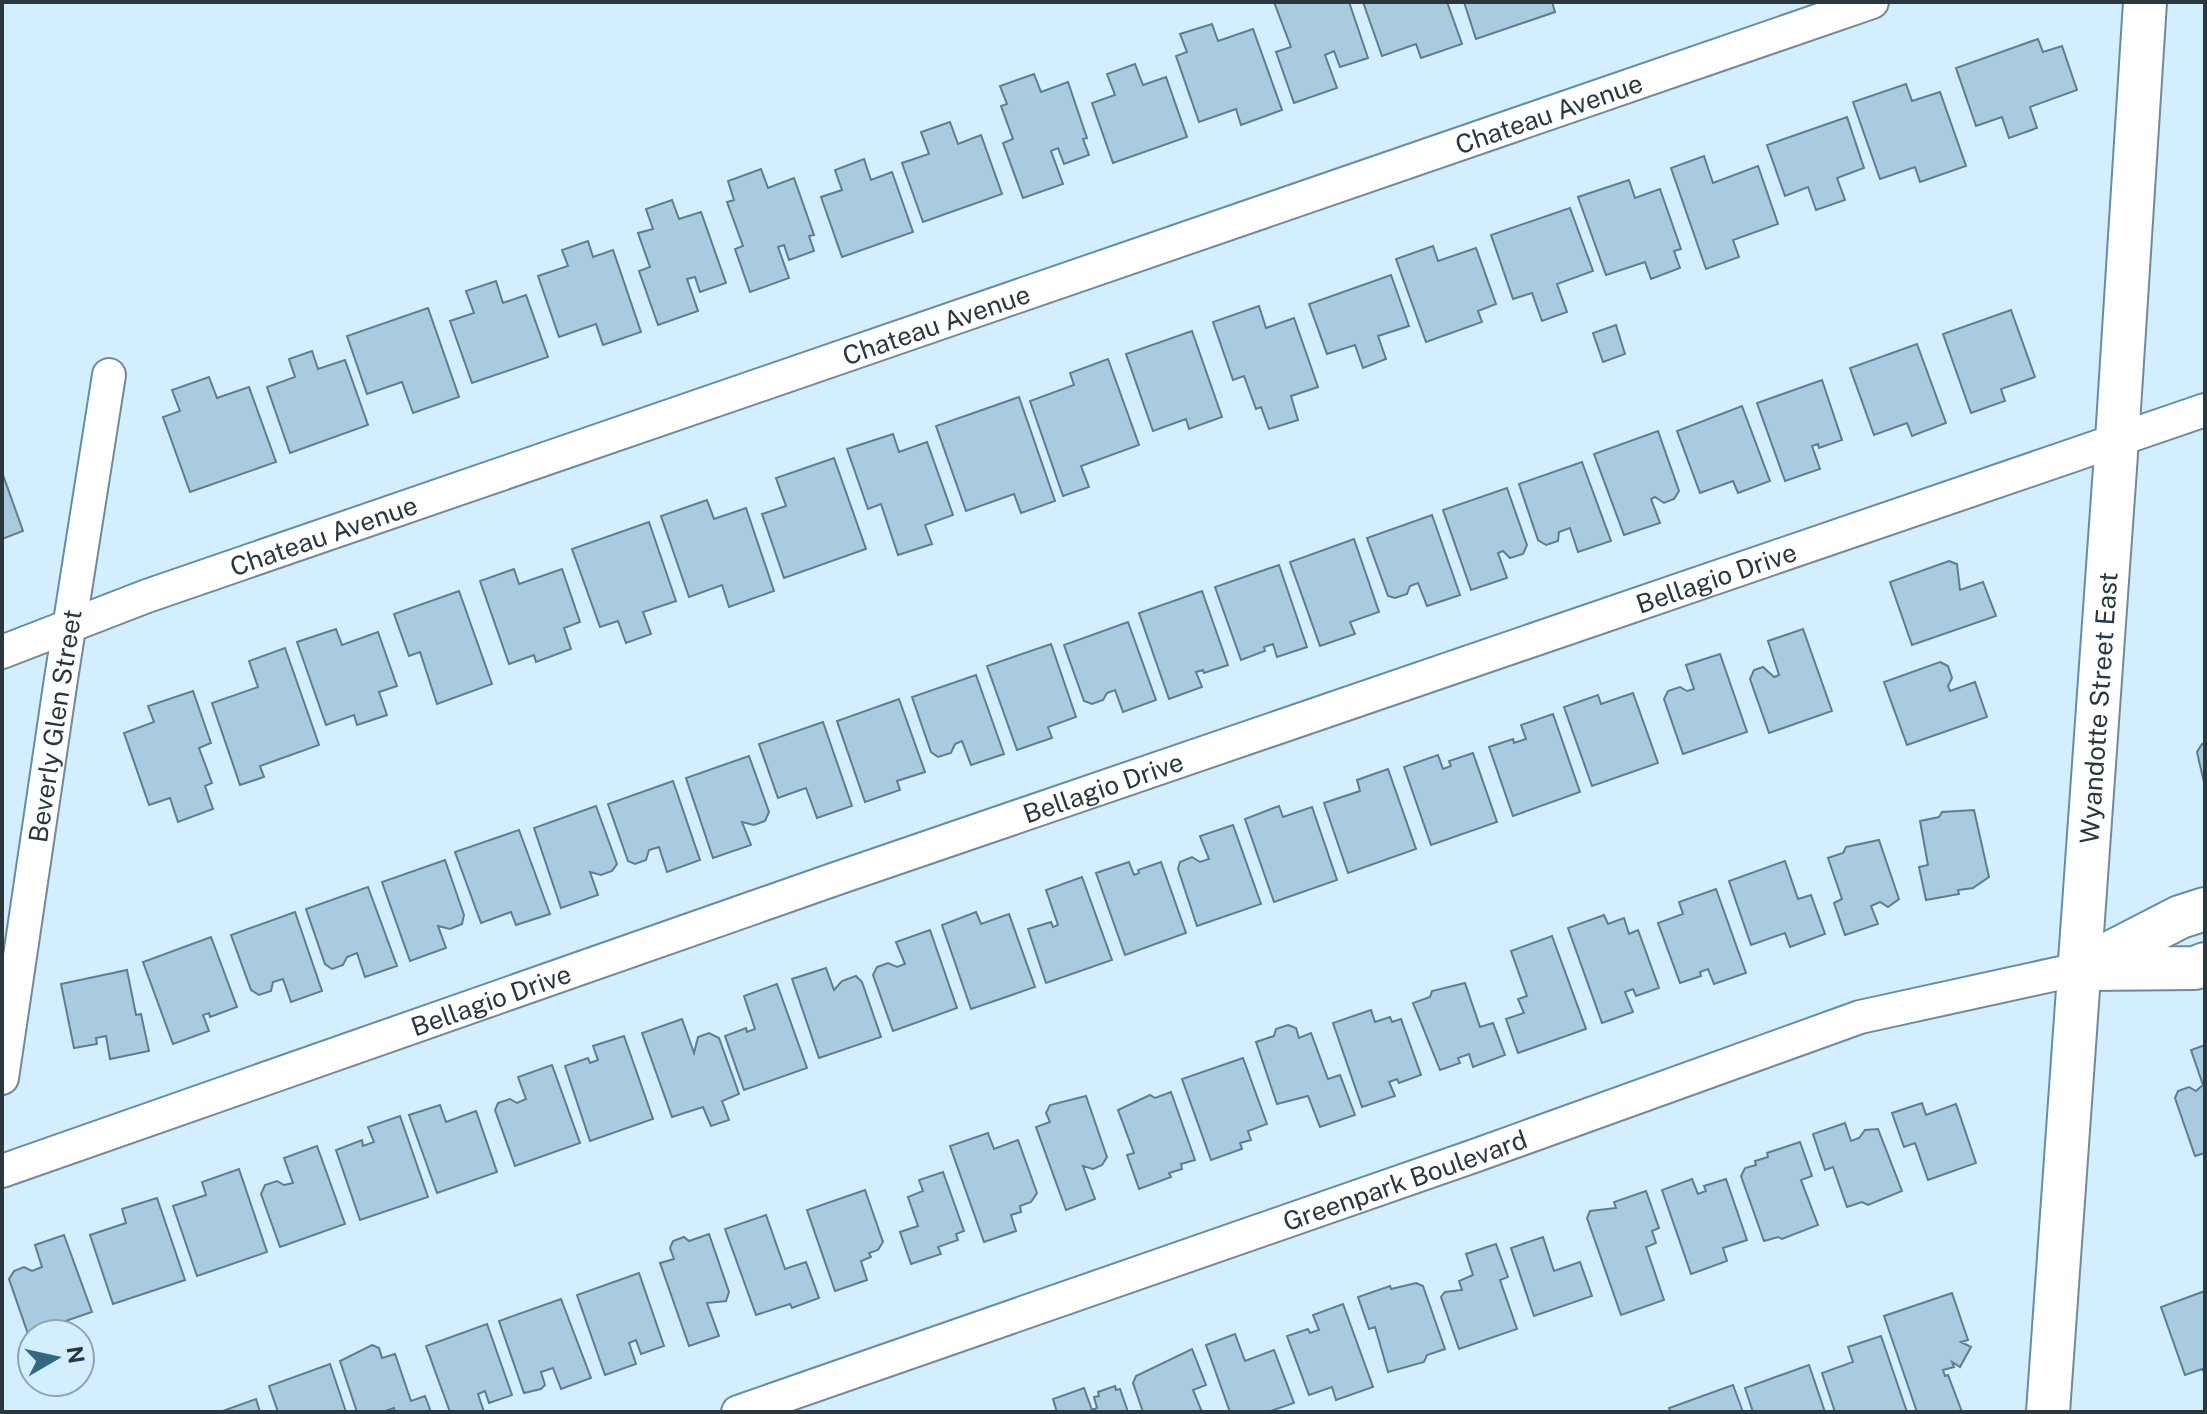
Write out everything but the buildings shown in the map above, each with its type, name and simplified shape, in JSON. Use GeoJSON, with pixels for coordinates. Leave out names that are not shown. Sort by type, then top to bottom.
{"type":"FeatureCollection","features":[{"type":"Feature","properties":{"kind":"street","name":"Chateau Avenue"},"geometry":{"type":"LineString","coordinates":[[2,652],[147,596],[1872,2]]}},
{"type":"Feature","properties":{"kind":"street","name":"Wyandotte Street East"},"geometry":{"type":"LineString","coordinates":[[2048,1412],[2145,2]]}},
{"type":"Feature","properties":{"kind":"street","name":"Beverly Glen Street"},"geometry":{"type":"LineString","coordinates":[[2,1078],[109,375]]}},
{"type":"Feature","properties":{"kind":"street","name":"Bellagio Drive"},"geometry":{"type":"LineString","coordinates":[[2,1171],[838,878],[2205,410]]}},
{"type":"Feature","properties":{"kind":"street","name":"Greenpark Boulevard"},"geometry":{"type":"LineString","coordinates":[[2079,969],[2180,917],[2205,909]]}},
{"type":"Feature","properties":{"kind":"street","name":"Greenpark Boulevard"},"geometry":{"type":"LineString","coordinates":[[738,1412],[1474,1156],[1860,1017],[2079,969],[2195,968],[2205,964]]}}]}
